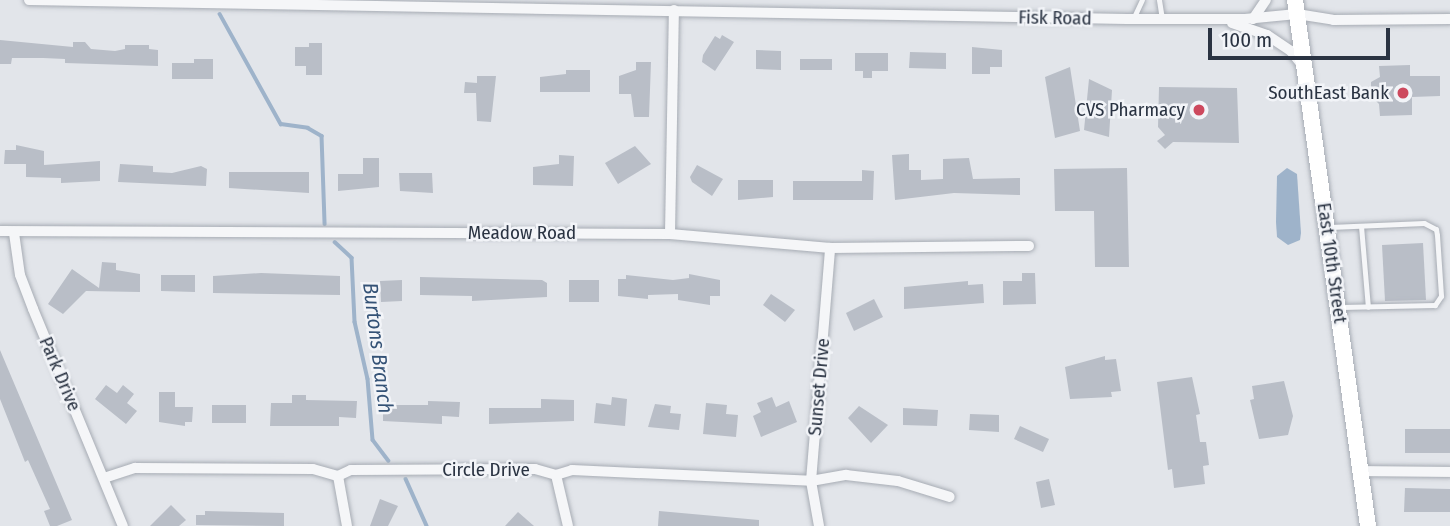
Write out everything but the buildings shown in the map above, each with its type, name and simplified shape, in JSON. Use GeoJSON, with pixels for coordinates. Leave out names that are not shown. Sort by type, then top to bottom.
{"type":"FeatureCollection","features":[{"type":"Feature","properties":{"kind":"main road","name":"East 10th Street"},"geometry":{"type":"LineString","coordinates":[[1296,7],[1368,526]]}},
{"type":"Feature","properties":{"kind":"street","name":"Fisk Road"},"geometry":{"type":"LineString","coordinates":[[29,0],[527,4],[674,10],[1133,19],[1253,19],[1296,7],[1322,19],[1450,19]]}},
{"type":"Feature","properties":{"kind":"street"},"geometry":{"type":"LineString","coordinates":[[1253,19],[1266,0]]}},
{"type":"Feature","properties":{"kind":"street"},"geometry":{"type":"LineString","coordinates":[[670,234],[674,10]]}},
{"type":"Feature","properties":{"kind":"street"},"geometry":{"type":"LineString","coordinates":[[1215,19],[1267,35],[1291,51],[1305,68]]}},
{"type":"Feature","properties":{"kind":"street"},"geometry":{"type":"LineString","coordinates":[[0,231],[14,233]]}},
{"type":"Feature","properties":{"kind":"street","name":"Meadow Road"},"geometry":{"type":"LineString","coordinates":[[14,233],[670,234],[830,248],[1029,246]]}},
{"type":"Feature","properties":{"kind":"street","name":"Park Drive"},"geometry":{"type":"LineString","coordinates":[[14,233],[20,275],[123,526]]}},
{"type":"Feature","properties":{"kind":"street","name":"Sunset Drive"},"geometry":{"type":"LineString","coordinates":[[818,526],[811,481],[830,248]]}},
{"type":"Feature","properties":{"kind":"street","name":"Circle Drive"},"geometry":{"type":"LineString","coordinates":[[104,478],[135,468],[313,469],[338,476],[351,470],[522,469],[556,475],[572,470],[811,481],[872,476],[950,497]]}},
{"type":"Feature","properties":{"kind":"street"},"geometry":{"type":"LineString","coordinates":[[1360,471],[1450,472]]}},
{"type":"Feature","properties":{"kind":"street"},"geometry":{"type":"LineString","coordinates":[[556,475],[568,526]]}},
{"type":"Feature","properties":{"kind":"street"},"geometry":{"type":"LineString","coordinates":[[338,476],[347,526]]}},
{"type":"Feature","properties":{"kind":"lane"},"geometry":{"type":"LineString","coordinates":[[1133,19],[1142,0]]}},
{"type":"Feature","properties":{"kind":"lane"},"geometry":{"type":"LineString","coordinates":[[1159,0],[1162,19]]}},
{"type":"Feature","properties":{"kind":"lane"},"geometry":{"type":"LineString","coordinates":[[1327,228],[1424,223],[1436,229],[1437,235],[1438,302],[1429,307],[1338,307]]}},
{"type":"Feature","properties":{"kind":"lane"},"geometry":{"type":"LineString","coordinates":[[1361,226],[1368,307]]}},
{"type":"Feature","properties":{"kind":"water"},"geometry":{"type":"Polygon","coordinates":[[[1287,168],[1297,174],[1301,233],[1300,240],[1288,245],[1277,237],[1276,222],[1277,176],[1287,168]]]}},
{"type":"Feature","properties":{"kind":"waterway","name":"Burtons Branch"},"geometry":{"type":"LineString","coordinates":[[220,14],[281,124],[308,128],[322,136],[325,224]]}},
{"type":"Feature","properties":{"kind":"waterway","name":"Burtons Branch"},"geometry":{"type":"LineString","coordinates":[[335,242],[352,258],[355,322],[368,379],[373,440],[389,461]]}},
{"type":"Feature","properties":{"kind":"waterway","name":"Burtons Branch"},"geometry":{"type":"LineString","coordinates":[[406,479],[427,526]]}},
{"type":"Feature","properties":{"kind":"place","name":"SouthEast Bank"},"geometry":{"type":"Point","coordinates":[1403,93]}},
{"type":"Feature","properties":{"kind":"place","name":"CVS Pharmacy"},"geometry":{"type":"Point","coordinates":[1199,110]}}]}
